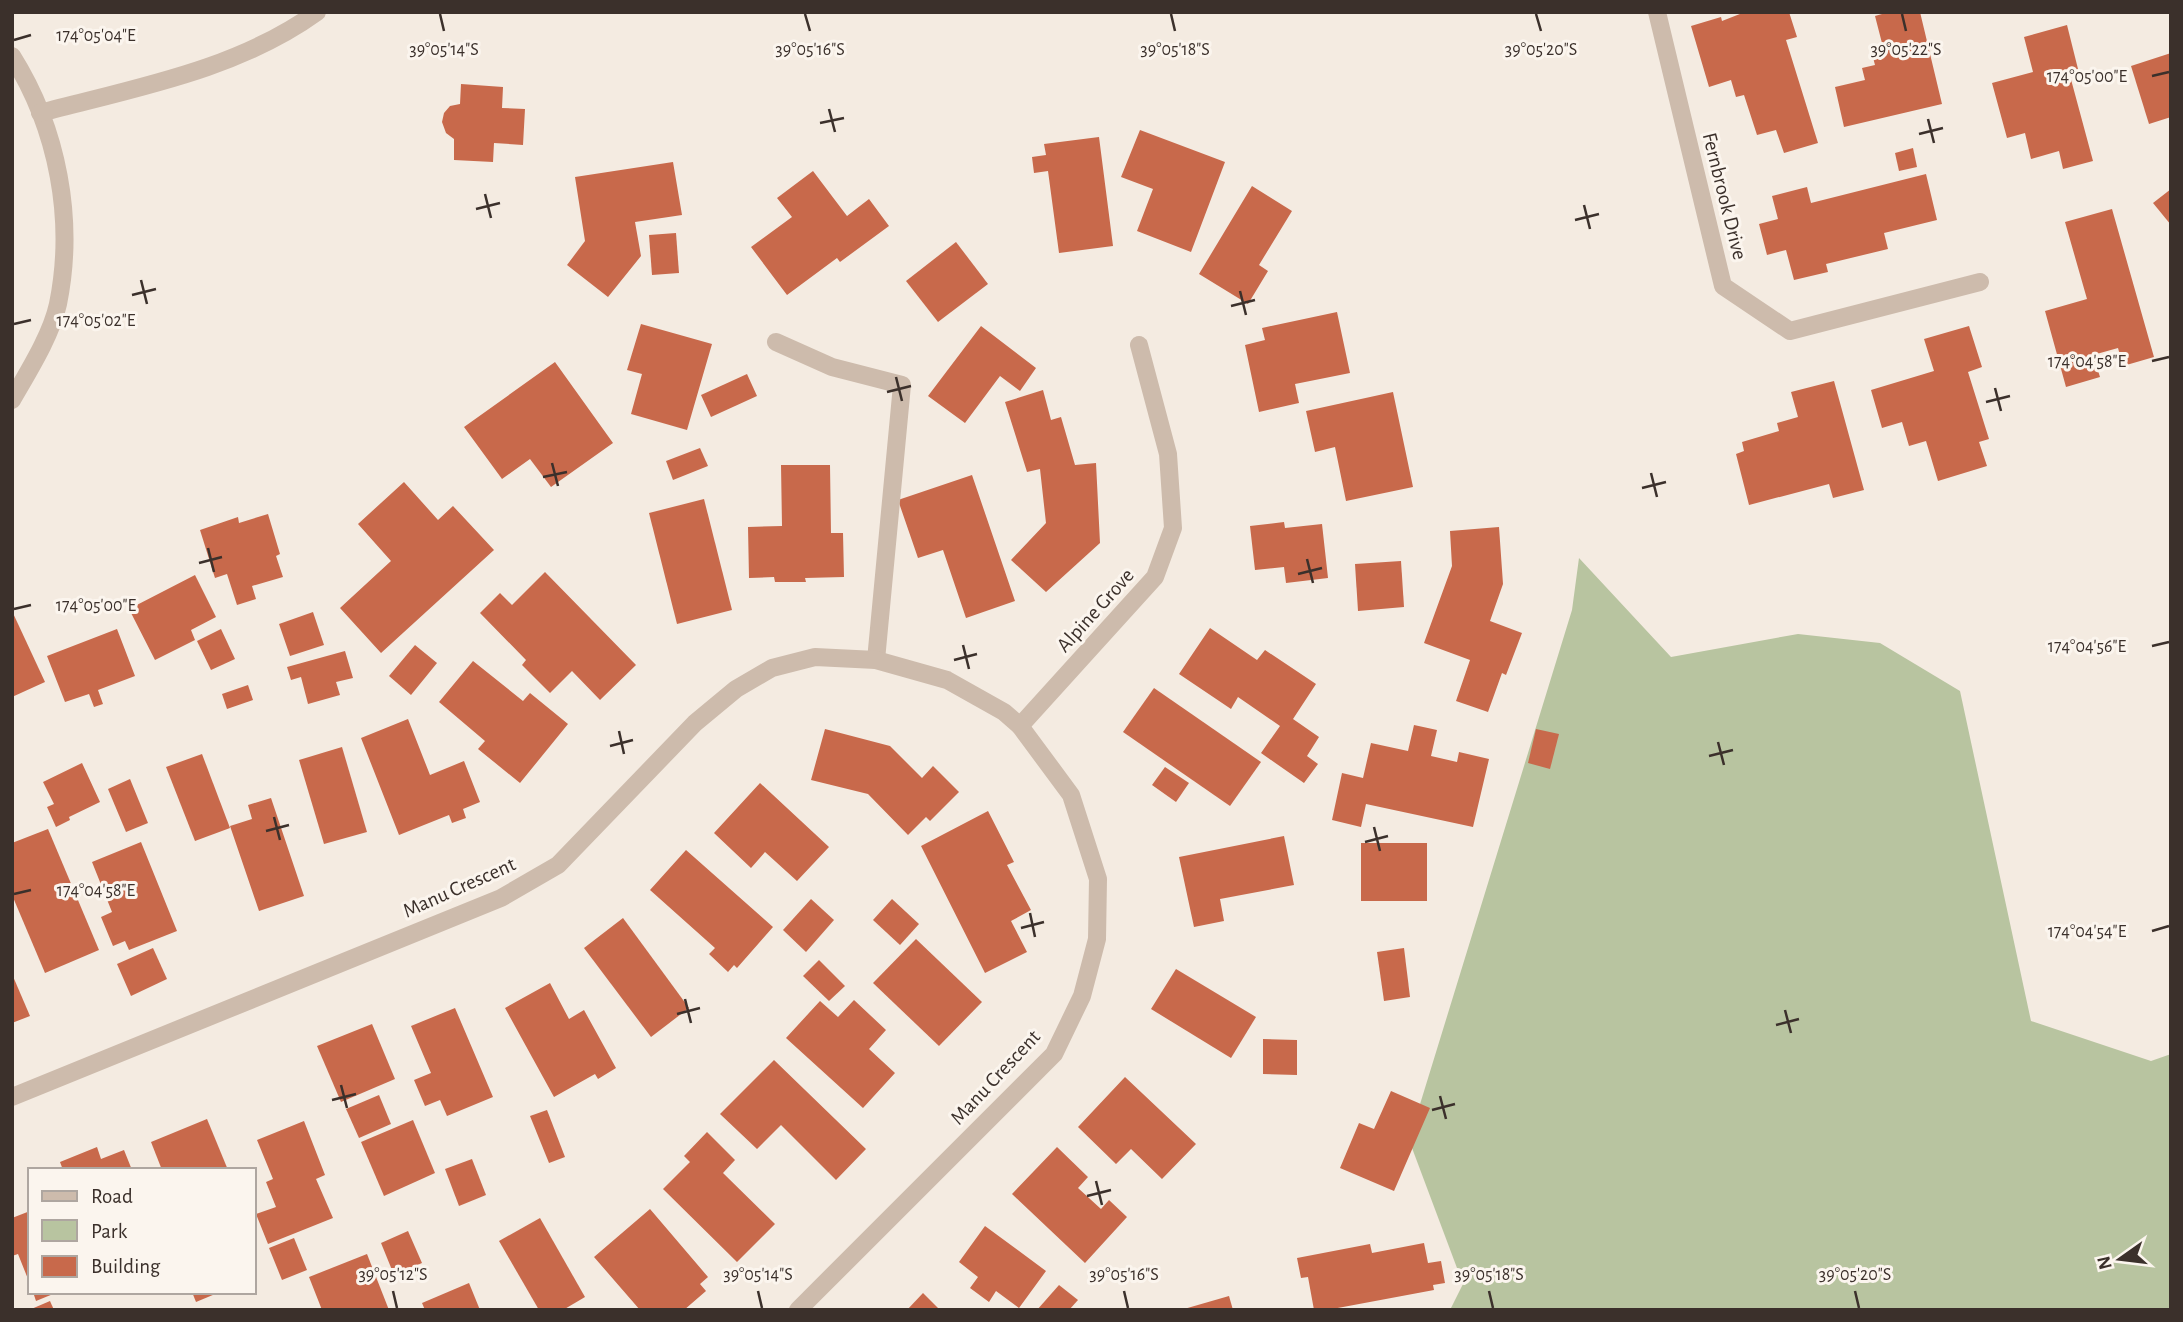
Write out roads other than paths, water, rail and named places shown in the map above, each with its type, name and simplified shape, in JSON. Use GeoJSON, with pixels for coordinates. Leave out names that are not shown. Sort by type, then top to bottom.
{"type":"FeatureCollection","features":[{"type":"Feature","properties":{"kind":"street"},"geometry":{"type":"LineString","coordinates":[[40,113],[170,78],[240,55],[293,30],[317,12]]}},
{"type":"Feature","properties":{"kind":"street","name":"Fernbrook Drive"},"geometry":{"type":"LineString","coordinates":[[1657,12],[1723,286],[1790,331],[1979,282]]}},
{"type":"Feature","properties":{"kind":"street"},"geometry":{"type":"LineString","coordinates":[[12,56],[40,113],[61,177],[66,242],[58,306],[38,355],[12,400]]}},
{"type":"Feature","properties":{"kind":"street"},"geometry":{"type":"LineString","coordinates":[[776,342],[832,367],[902,385],[876,660]]}},
{"type":"Feature","properties":{"kind":"street","name":"Alpine Grove"},"geometry":{"type":"LineString","coordinates":[[1020,726],[1155,577],[1172,528],[1168,454],[1139,345]]}},
{"type":"Feature","properties":{"kind":"street","name":"Manu Crescent"},"geometry":{"type":"LineString","coordinates":[[12,1097],[501,898],[558,864],[695,723],[736,690],[772,668],[815,657],[876,660],[947,680],[1004,712],[1020,726],[1071,795],[1098,879],[1097,939],[1082,996],[1054,1054],[798,1310]]}}]}
